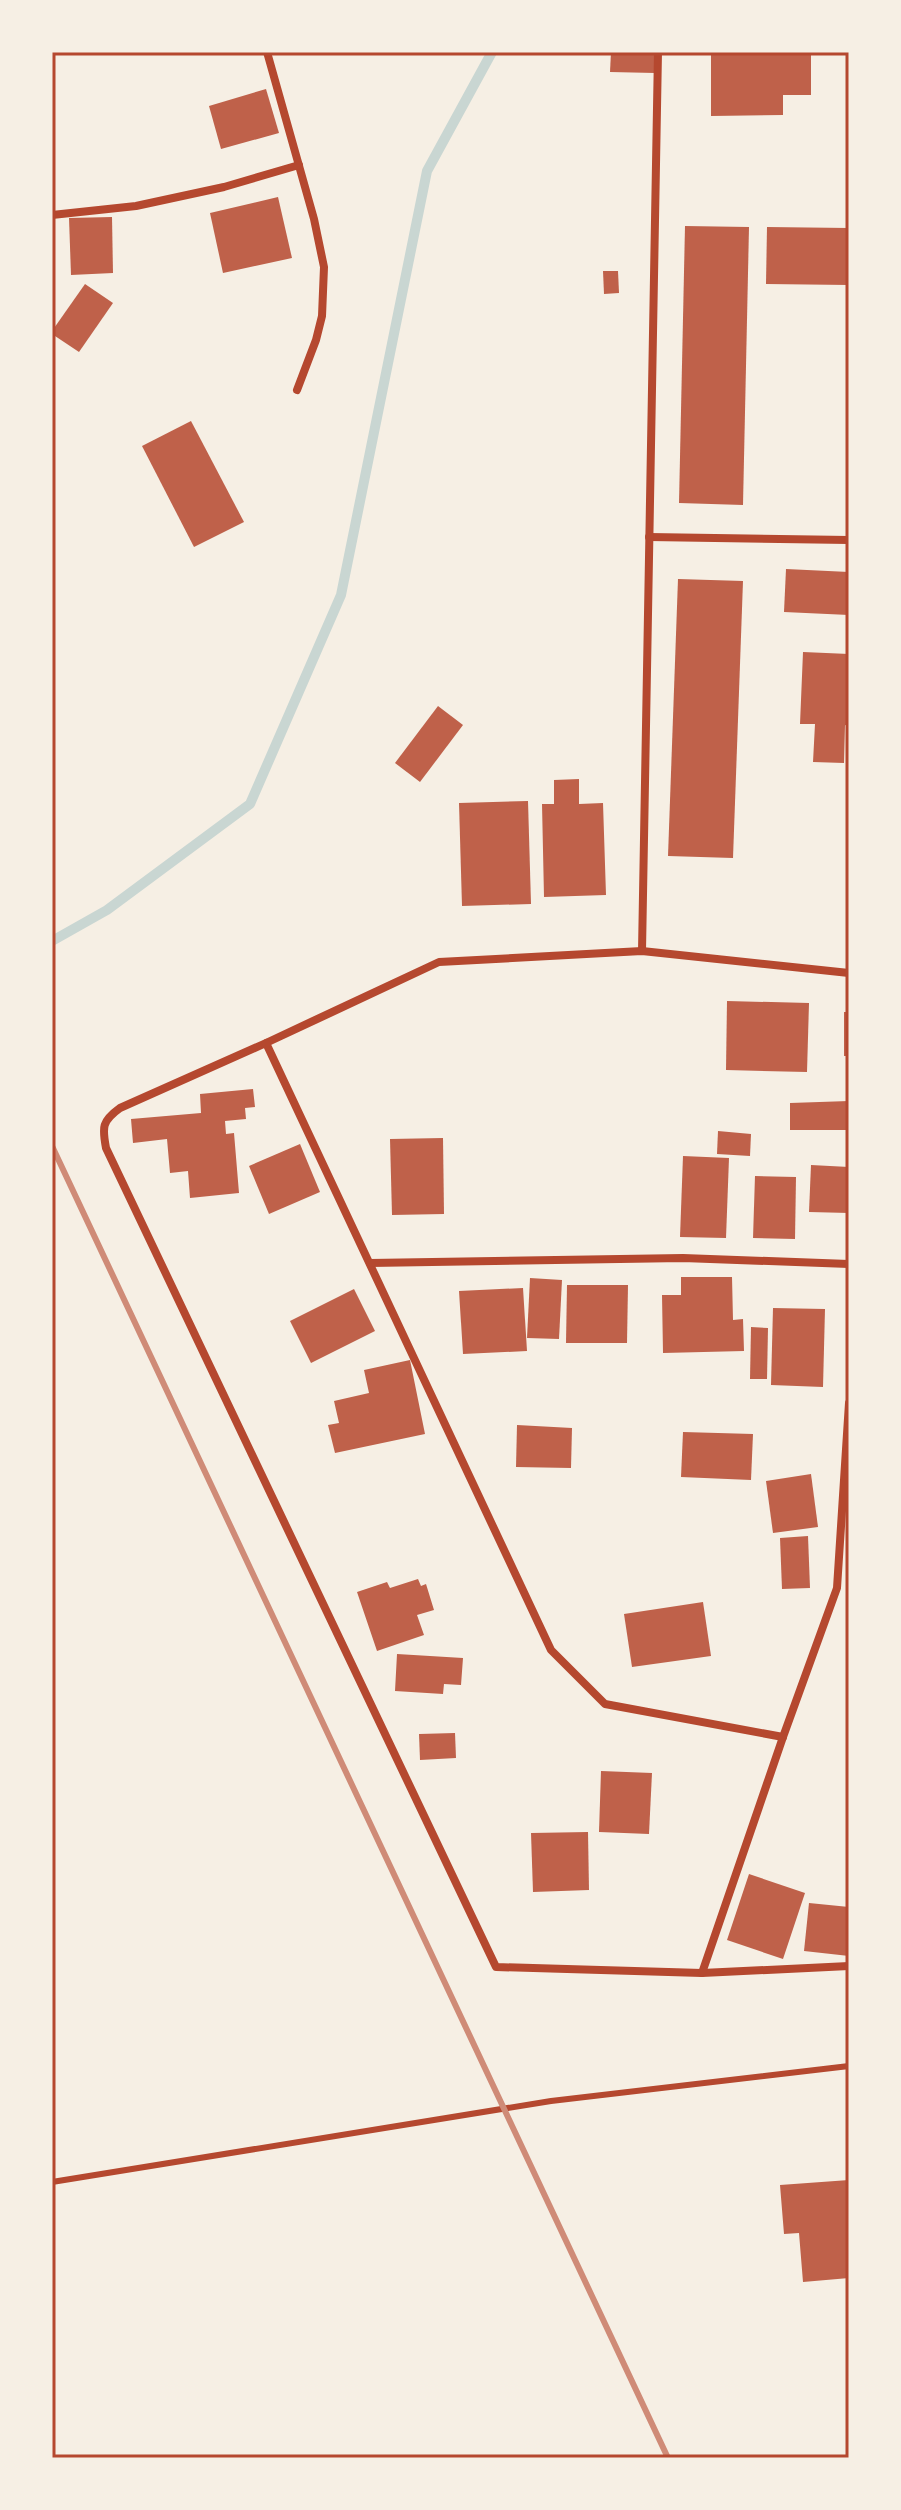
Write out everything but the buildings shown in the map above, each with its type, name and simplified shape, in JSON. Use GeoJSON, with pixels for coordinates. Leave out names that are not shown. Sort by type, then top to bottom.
{"type":"FeatureCollection","features":[{"type":"Feature","properties":{"kind":"street"},"geometry":{"type":"LineString","coordinates":[[267,52],[320,242],[324,267],[322,316],[297,390]]}},
{"type":"Feature","properties":{"kind":"street"},"geometry":{"type":"LineString","coordinates":[[642,951],[658,52]]}},
{"type":"Feature","properties":{"kind":"street"},"geometry":{"type":"LineString","coordinates":[[52,215],[136,206],[224,187],[299,165]]}},
{"type":"Feature","properties":{"kind":"street"},"geometry":{"type":"LineString","coordinates":[[649,537],[849,540]]}},
{"type":"Feature","properties":{"kind":"street"},"geometry":{"type":"LineString","coordinates":[[849,973],[642,951],[439,962],[120,1108],[107,1117],[103,1131],[106,1148],[496,1967],[702,1973],[849,1966]]}},
{"type":"Feature","properties":{"kind":"street"},"geometry":{"type":"LineString","coordinates":[[266,1043],[551,1650],[605,1704],[783,1737]]}},
{"type":"Feature","properties":{"kind":"street"},"geometry":{"type":"LineString","coordinates":[[370,1263],[683,1258],[849,1264]]}},
{"type":"Feature","properties":{"kind":"street"},"geometry":{"type":"LineString","coordinates":[[702,1973],[837,1588],[849,1403]]}},
{"type":"Feature","properties":{"kind":"street"},"geometry":{"type":"LineString","coordinates":[[837,1588],[849,1590]]}},
{"type":"Feature","properties":{"kind":"lane"},"geometry":{"type":"LineString","coordinates":[[52,2182],[551,2101],[849,2066]]}},
{"type":"Feature","properties":{"kind":"waterway"},"geometry":{"type":"LineString","coordinates":[[52,941],[107,910],[250,804],[341,595],[427,171],[492,52]]}},
{"type":"Feature","properties":{"kind":"railway"},"geometry":{"type":"LineString","coordinates":[[52,1146],[668,2458]]}}]}
